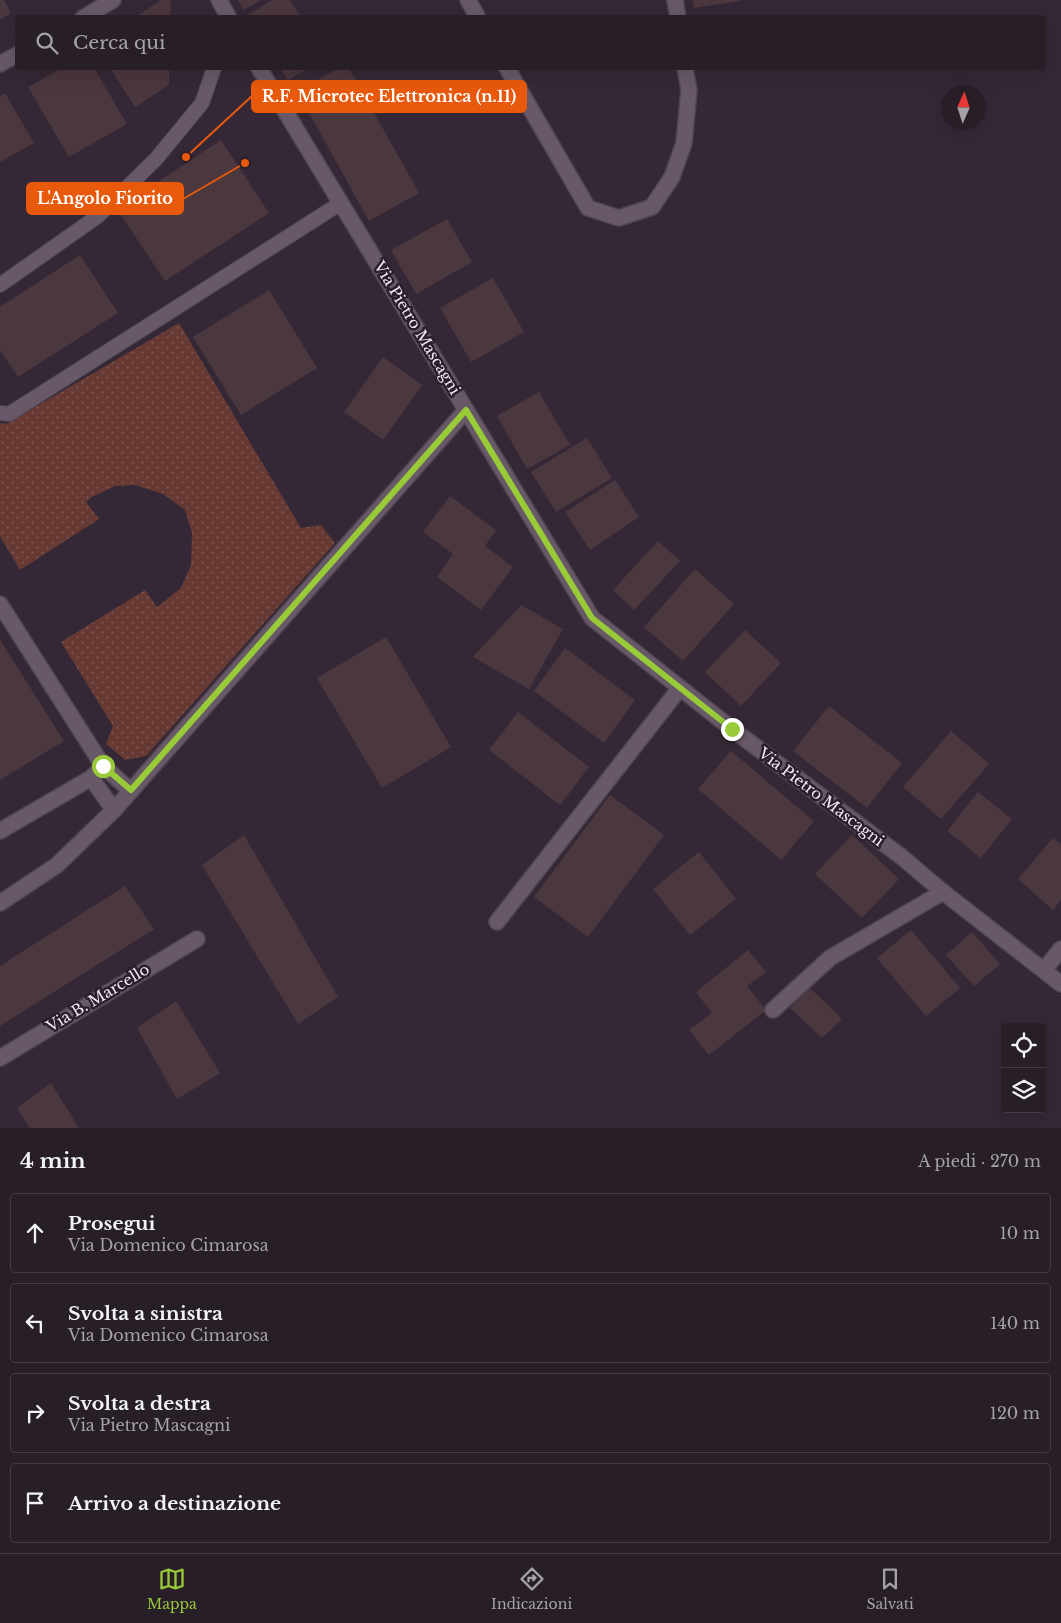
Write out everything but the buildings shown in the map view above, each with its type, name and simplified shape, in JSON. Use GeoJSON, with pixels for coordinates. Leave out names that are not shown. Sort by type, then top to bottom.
{"type":"FeatureCollection","features":[{"type":"Feature","properties":{"kind":"street"},"geometry":{"type":"LineString","coordinates":[[87,15],[113,0]]}},
{"type":"Feature","properties":{"kind":"street"},"geometry":{"type":"LineString","coordinates":[[219,0],[227,15]]}},
{"type":"Feature","properties":{"kind":"street"},"geometry":{"type":"LineString","coordinates":[[468,0],[476,15]]}},
{"type":"Feature","properties":{"kind":"street"},"geometry":{"type":"LineString","coordinates":[[675,0],[678,15]]}},
{"type":"Feature","properties":{"kind":"street"},"geometry":{"type":"LineString","coordinates":[[0,64],[15,56]]}},
{"type":"Feature","properties":{"kind":"street","name":"Via Pietro Mascagni"},"geometry":{"type":"LineString","coordinates":[[260,70],[592,618],[739,735],[903,858],[943,892],[1061,984]]}},
{"type":"Feature","properties":{"kind":"street"},"geometry":{"type":"LineString","coordinates":[[508,70],[588,208],[619,218],[652,207],[672,177],[684,143],[689,90],[685,70]]}},
{"type":"Feature","properties":{"kind":"street"},"geometry":{"type":"LineString","coordinates":[[0,903],[57,865],[114,810],[466,410]]}},
{"type":"Feature","properties":{"kind":"street"},"geometry":{"type":"LineString","coordinates":[[0,604],[103,766],[131,790]]}},
{"type":"Feature","properties":{"kind":"street"},"geometry":{"type":"LineString","coordinates":[[498,922],[680,688]]}},
{"type":"Feature","properties":{"kind":"street"},"geometry":{"type":"LineString","coordinates":[[0,831],[91,778],[103,766]]}},
{"type":"Feature","properties":{"kind":"street"},"geometry":{"type":"LineString","coordinates":[[91,778],[114,810]]}},
{"type":"Feature","properties":{"kind":"street"},"geometry":{"type":"LineString","coordinates":[[772,1010],[830,958],[943,892]]}},
{"type":"Feature","properties":{"kind":"street","name":"Via B. Marcello"},"geometry":{"type":"LineString","coordinates":[[0,1058],[198,939]]}},
{"type":"Feature","properties":{"kind":"street"},"geometry":{"type":"LineString","coordinates":[[1044,970],[1061,949]]}},
{"type":"Feature","properties":{"kind":"lane"},"geometry":{"type":"LineString","coordinates":[[0,285],[98,216],[156,159],[202,103],[213,70]]}},
{"type":"Feature","properties":{"kind":"lane"},"geometry":{"type":"LineString","coordinates":[[0,413],[9,414],[341,204]]}},
{"type":"Feature","properties":{"kind":"shaded area"},"geometry":{"type":"Polygon","coordinates":[[[179,323],[301,528],[321,525],[335,543],[146,756],[125,760],[106,744],[113,726],[61,642],[145,590],[157,607],[181,588],[191,565],[192,533],[185,510],[163,494],[135,485],[115,486],[86,502],[99,519],[20,570],[0,536],[0,423],[6,424],[179,323]]]}},
{"type":"Feature","properties":{"kind":"place","name":"R.F. Microtec Elettronica (n.11)"},"geometry":{"type":"Point","coordinates":[186,157]}},
{"type":"Feature","properties":{"kind":"place","name":"L'Angolo Fiorito"},"geometry":{"type":"Point","coordinates":[245,163]}},
{"type":"Feature","properties":{"kind":"route"},"geometry":{"type":"LineString","coordinates":[[103,766],[131,790],[466,410],[592,618],[732,729]]}}]}
